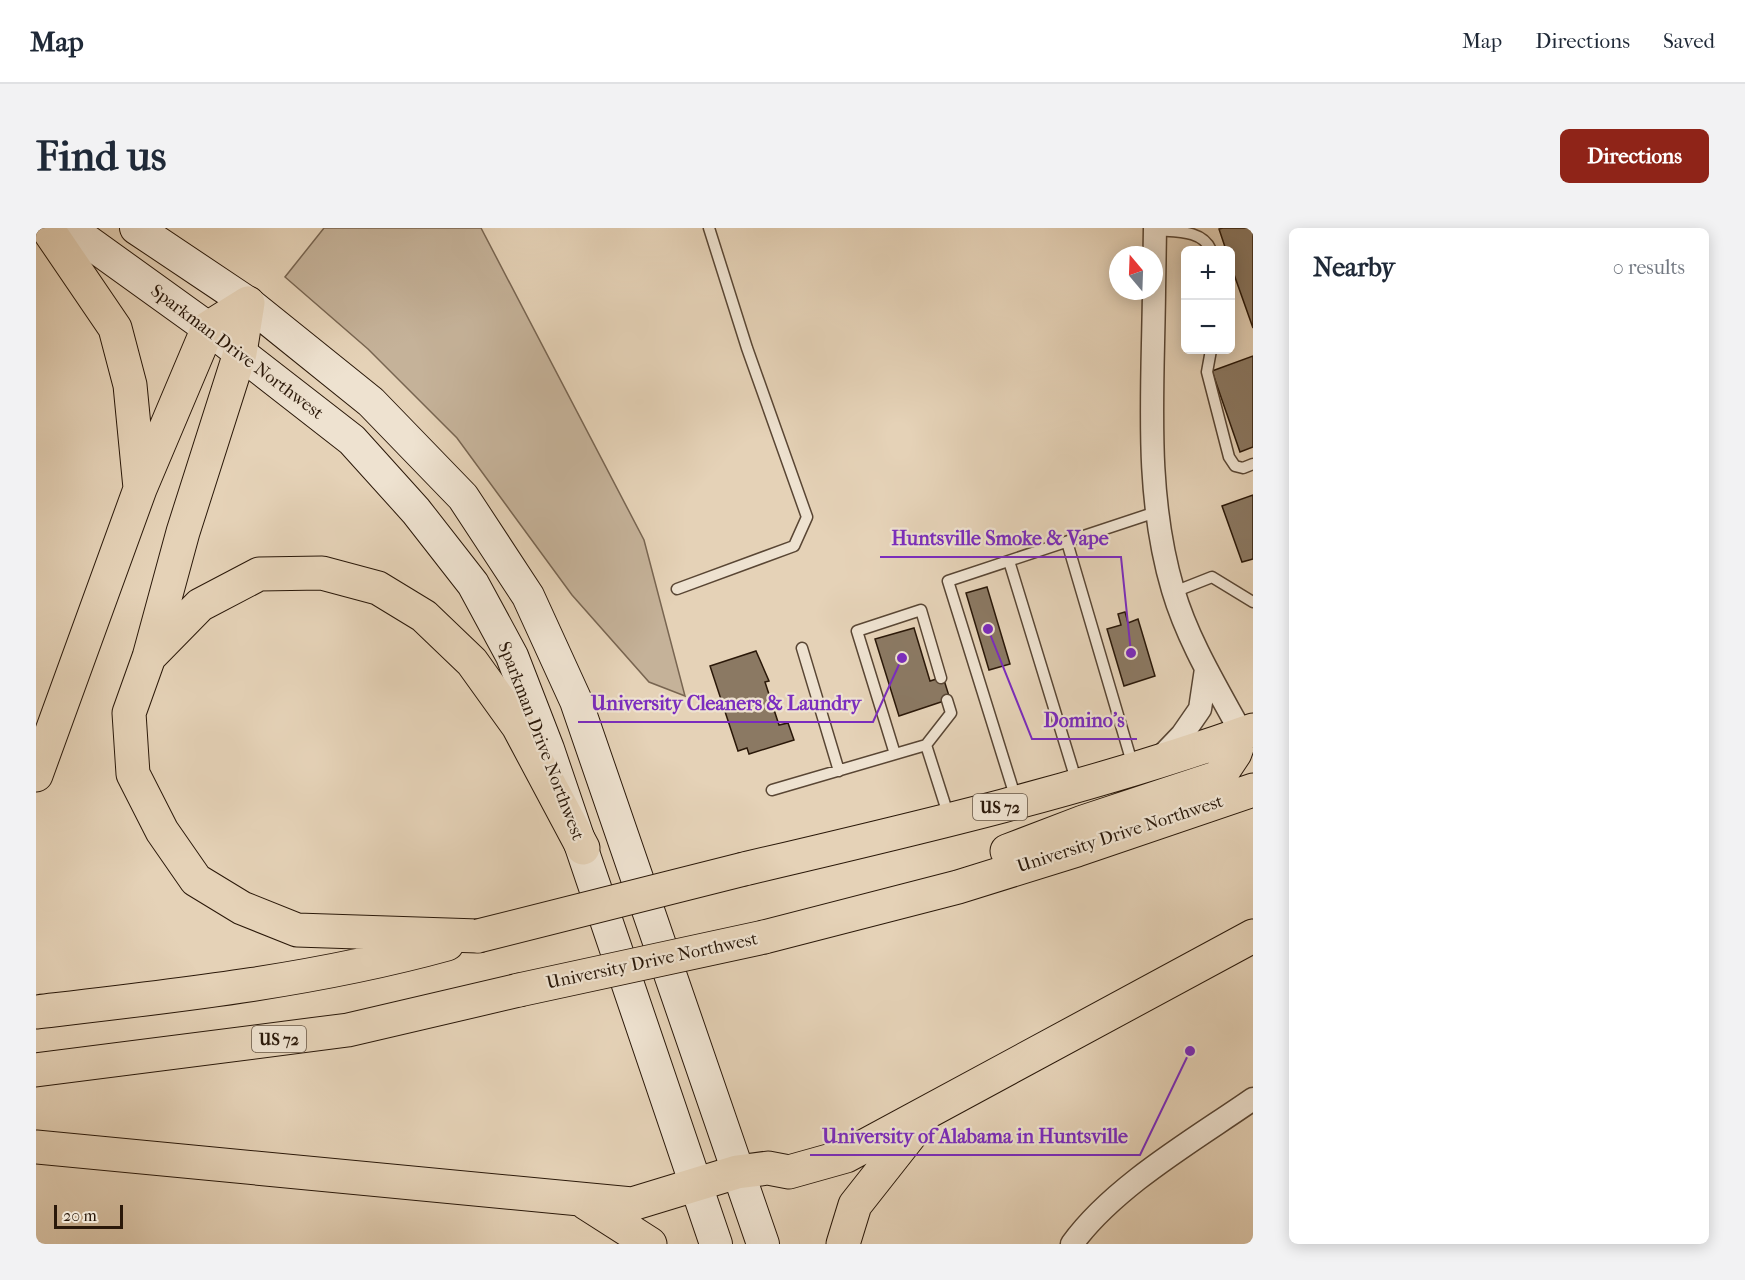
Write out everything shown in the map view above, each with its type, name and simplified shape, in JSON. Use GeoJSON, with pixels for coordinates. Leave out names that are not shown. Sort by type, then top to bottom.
{"type":"FeatureCollection","features":[{"type":"Feature","properties":{"kind":"highway"},"geometry":{"type":"LineString","coordinates":[[47,228],[115,328],[130,385],[140,489]]}},
{"type":"Feature","properties":{"kind":"highway"},"geometry":{"type":"LineString","coordinates":[[36,775],[140,489],[208,328],[248,303]]}},
{"type":"Feature","properties":{"kind":"highway"},"geometry":{"type":"LineString","coordinates":[[248,303],[240,353],[129,713],[133,774],[162,831],[195,880],[242,908],[297,930],[478,936]]}},
{"type":"Feature","properties":{"kind":"highway"},"geometry":{"type":"LineString","coordinates":[[148,657],[200,605],[259,574],[322,573],[378,588],[424,616],[472,662],[518,726],[583,848]]}},
{"type":"Feature","properties":{"kind":"highway","name":"US 72"},"geometry":{"type":"LineString","coordinates":[[36,1012],[227,989],[402,957],[1078,786],[1248,732]]}},
{"type":"Feature","properties":{"kind":"highway","name":"US 72"},"geometry":{"type":"LineString","coordinates":[[958,887],[986,861],[1011,849],[1219,777],[1248,732]]}},
{"type":"Feature","properties":{"kind":"highway","name":"University Drive Northwest"},"geometry":{"type":"LineString","coordinates":[[36,1070],[348,1030],[764,937],[958,887],[1077,850],[1253,790]]}},
{"type":"Feature","properties":{"kind":"highway"},"geometry":{"type":"LineString","coordinates":[[36,1147],[632,1204],[737,1172],[768,1168],[789,1172],[846,1156],[1253,936]]}},
{"type":"Feature","properties":{"kind":"highway"},"geometry":{"type":"LineString","coordinates":[[843,1244],[855,1205],[930,1109]]}},
{"type":"Feature","properties":{"kind":"highway"},"geometry":{"type":"LineString","coordinates":[[579,1199],[650,1244]]}},
{"type":"Feature","properties":{"kind":"main road","name":"Sparkman Drive Northwest"},"geometry":{"type":"LineString","coordinates":[[69,228],[208,328],[352,440],[416,511],[473,584],[512,656],[583,848],[716,1244]]}},
{"type":"Feature","properties":{"kind":"main road"},"geometry":{"type":"LineString","coordinates":[[136,228],[248,303],[371,402],[463,497],[528,596],[576,700],[763,1244]]}},
{"type":"Feature","properties":{"kind":"street"},"geometry":{"type":"LineString","coordinates":[[1155,229],[1155,246]]}},
{"type":"Feature","properties":{"kind":"street"},"geometry":{"type":"LineString","coordinates":[[1154,300],[1150,430],[1156,512],[1174,592],[1206,669],[1248,732]]}},
{"type":"Feature","properties":{"kind":"street"},"geometry":{"type":"LineString","coordinates":[[1143,767],[1182,735],[1200,709],[1206,669]]}},
{"type":"Feature","properties":{"kind":"street"},"geometry":{"type":"LineString","coordinates":[[1072,1244],[1089,1221],[1151,1171],[1253,1099]]}},
{"type":"Feature","properties":{"kind":"lane"},"geometry":{"type":"LineString","coordinates":[[676,589],[794,546],[807,517],[747,348],[709,228]]}},
{"type":"Feature","properties":{"kind":"lane"},"geometry":{"type":"LineString","coordinates":[[1155,229],[1197,235],[1209,246]]}},
{"type":"Feature","properties":{"kind":"lane"},"geometry":{"type":"LineString","coordinates":[[1210,354],[1207,372],[1229,457],[1235,466],[1243,468],[1253,464]]}},
{"type":"Feature","properties":{"kind":"lane"},"geometry":{"type":"LineString","coordinates":[[1017,802],[948,581],[1156,512]]}},
{"type":"Feature","properties":{"kind":"lane"},"geometry":{"type":"LineString","coordinates":[[1067,542],[1143,767]]}},
{"type":"Feature","properties":{"kind":"lane"},"geometry":{"type":"LineString","coordinates":[[1009,561],[1078,786]]}},
{"type":"Feature","properties":{"kind":"lane"},"geometry":{"type":"LineString","coordinates":[[1174,592],[1212,577],[1253,602]]}},
{"type":"Feature","properties":{"kind":"lane"},"geometry":{"type":"LineString","coordinates":[[895,754],[857,631],[921,610],[941,678]]}},
{"type":"Feature","properties":{"kind":"lane"},"geometry":{"type":"LineString","coordinates":[[802,648],[838,771]]}},
{"type":"Feature","properties":{"kind":"lane"},"geometry":{"type":"LineString","coordinates":[[772,790],[926,745],[951,713],[947,700]]}},
{"type":"Feature","properties":{"kind":"lane"},"geometry":{"type":"LineString","coordinates":[[926,745],[950,820]]}},
{"type":"Feature","properties":{"kind":"shaded area"},"geometry":{"type":"Polygon","coordinates":[[[324,228],[481,228],[644,540],[685,696],[649,682],[572,595],[457,438],[368,349],[285,277],[324,228]]]}},
{"type":"Feature","properties":{"kind":"building"},"geometry":{"type":"Polygon","coordinates":[[[1253,228],[1253,328],[1235,277],[1235,246],[1225,246],[1219,229],[1253,228]]]}},
{"type":"Feature","properties":{"kind":"building"},"geometry":{"type":"Polygon","coordinates":[[[1253,356],[1253,447],[1240,452],[1212,371],[1253,356]]]}},
{"type":"Feature","properties":{"kind":"building"},"geometry":{"type":"Polygon","coordinates":[[[1253,495],[1253,559],[1242,562],[1222,506],[1253,495]]]}},
{"type":"Feature","properties":{"kind":"building"},"geometry":{"type":"Polygon","coordinates":[[[987,587],[1010,664],[989,670],[966,593],[987,587]]]}},
{"type":"Feature","properties":{"kind":"building"},"geometry":{"type":"Polygon","coordinates":[[[1125,612],[1128,623],[1138,619],[1155,676],[1124,686],[1107,629],[1121,625],[1118,614],[1125,612]]]}},
{"type":"Feature","properties":{"kind":"building"},"geometry":{"type":"Polygon","coordinates":[[[914,628],[930,681],[943,677],[950,699],[899,716],[875,639],[914,628]]]}},
{"type":"Feature","properties":{"kind":"building"},"geometry":{"type":"Polygon","coordinates":[[[756,651],[769,681],[765,682],[779,725],[788,723],[794,740],[749,754],[747,748],[738,751],[710,666],[756,651]]]}},
{"type":"Feature","properties":{"kind":"place","name":"Domino's"},"geometry":{"type":"Point","coordinates":[988,629]}},
{"type":"Feature","properties":{"kind":"place","name":"Huntsville Smoke & Vape"},"geometry":{"type":"Point","coordinates":[1131,653]}},
{"type":"Feature","properties":{"kind":"place","name":"University Cleaners & Laundry"},"geometry":{"type":"Point","coordinates":[902,658]}},
{"type":"Feature","properties":{"kind":"place","name":"University of Alabama in Huntsville"},"geometry":{"type":"Point","coordinates":[1190,1051]}}]}
